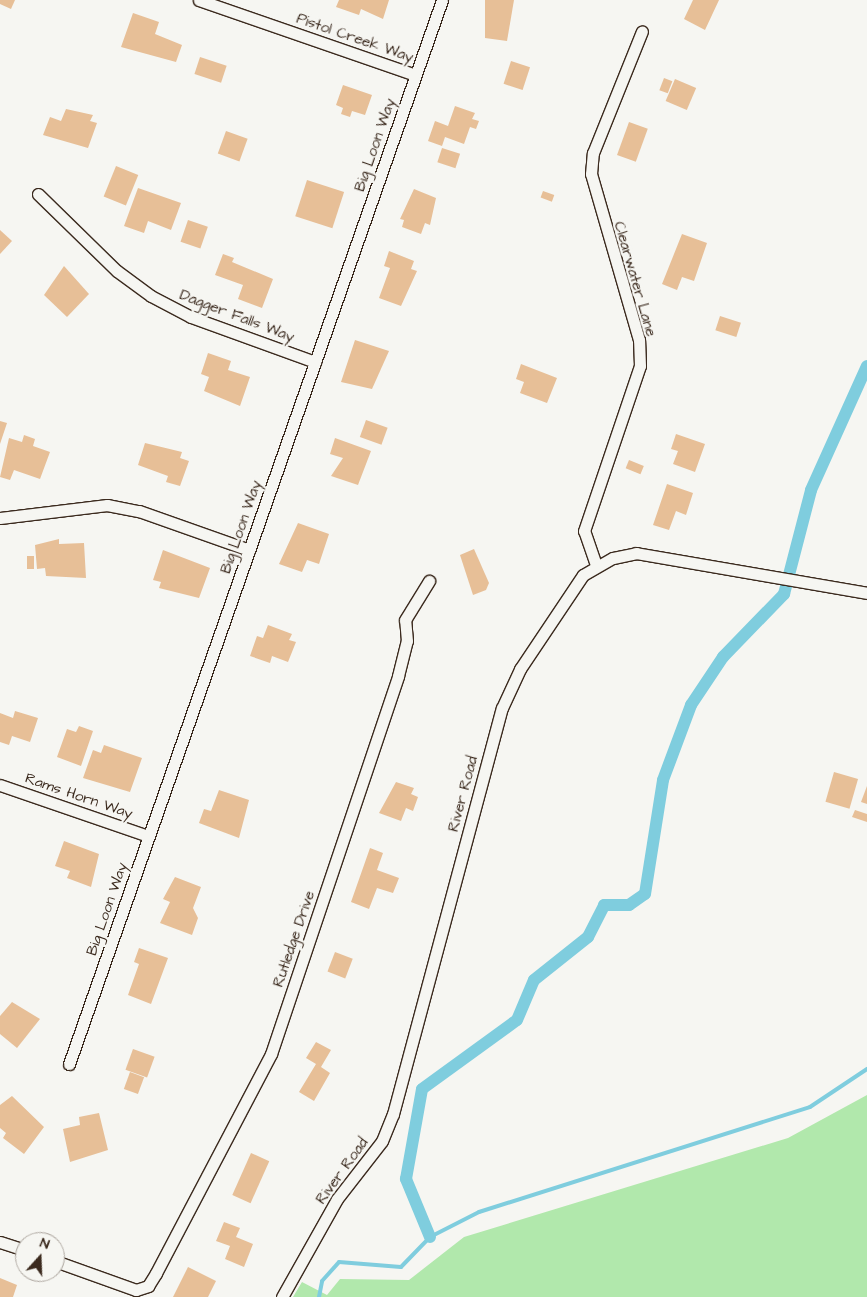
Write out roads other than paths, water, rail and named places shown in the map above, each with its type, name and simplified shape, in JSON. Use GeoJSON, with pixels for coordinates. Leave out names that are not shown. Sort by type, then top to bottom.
{"type":"FeatureCollection","features":[{"type":"Feature","properties":{"kind":"street","name":"Pistol Creek Way"},"geometry":{"type":"LineString","coordinates":[[199,0],[415,75]]}},
{"type":"Feature","properties":{"kind":"street","name":"Big Loon Way"},"geometry":{"type":"LineString","coordinates":[[69,1064],[442,0]]}},
{"type":"Feature","properties":{"kind":"street","name":"Clearwater Lane"},"geometry":{"type":"LineString","coordinates":[[596,565],[584,531],[640,366],[639,340],[591,174],[593,153],[642,31]]}},
{"type":"Feature","properties":{"kind":"street","name":"Dagger Falls Way"},"geometry":{"type":"LineString","coordinates":[[38,194],[117,270],[151,296],[191,317],[315,362]]}},
{"type":"Feature","properties":{"kind":"street"},"geometry":{"type":"LineString","coordinates":[[0,518],[108,506],[139,511],[249,550]]}},
{"type":"Feature","properties":{"kind":"street"},"geometry":{"type":"LineString","coordinates":[[596,565],[636,553],[867,593]]}},
{"type":"Feature","properties":{"kind":"street","name":"River Road"},"geometry":{"type":"LineString","coordinates":[[282,1297],[337,1200],[382,1141],[393,1114],[502,708],[520,669],[560,604],[596,565]]}},
{"type":"Feature","properties":{"kind":"street","name":"Rutledge Drive"},"geometry":{"type":"LineString","coordinates":[[65,1264],[142,1290],[161,1264],[267,1063],[398,676],[407,641],[405,620],[429,581]]}},
{"type":"Feature","properties":{"kind":"street","name":"Rams Horn Way"},"geometry":{"type":"LineString","coordinates":[[0,785],[148,836]]}},
{"type":"Feature","properties":{"kind":"street"},"geometry":{"type":"LineString","coordinates":[[0,1242],[15,1247]]}},
{"type":"Feature","properties":{"kind":"waterway"},"geometry":{"type":"LineString","coordinates":[[430,1237],[406,1179],[422,1089],[517,1020],[534,980],[588,937],[604,905],[629,905],[645,894],[663,780],[691,705],[723,657],[784,594],[811,490],[867,366]]}},
{"type":"Feature","properties":{"kind":"waterway"},"geometry":{"type":"LineString","coordinates":[[319,1297],[322,1281],[339,1262],[401,1267],[430,1237],[479,1212],[810,1107],[867,1069]]}}]}
